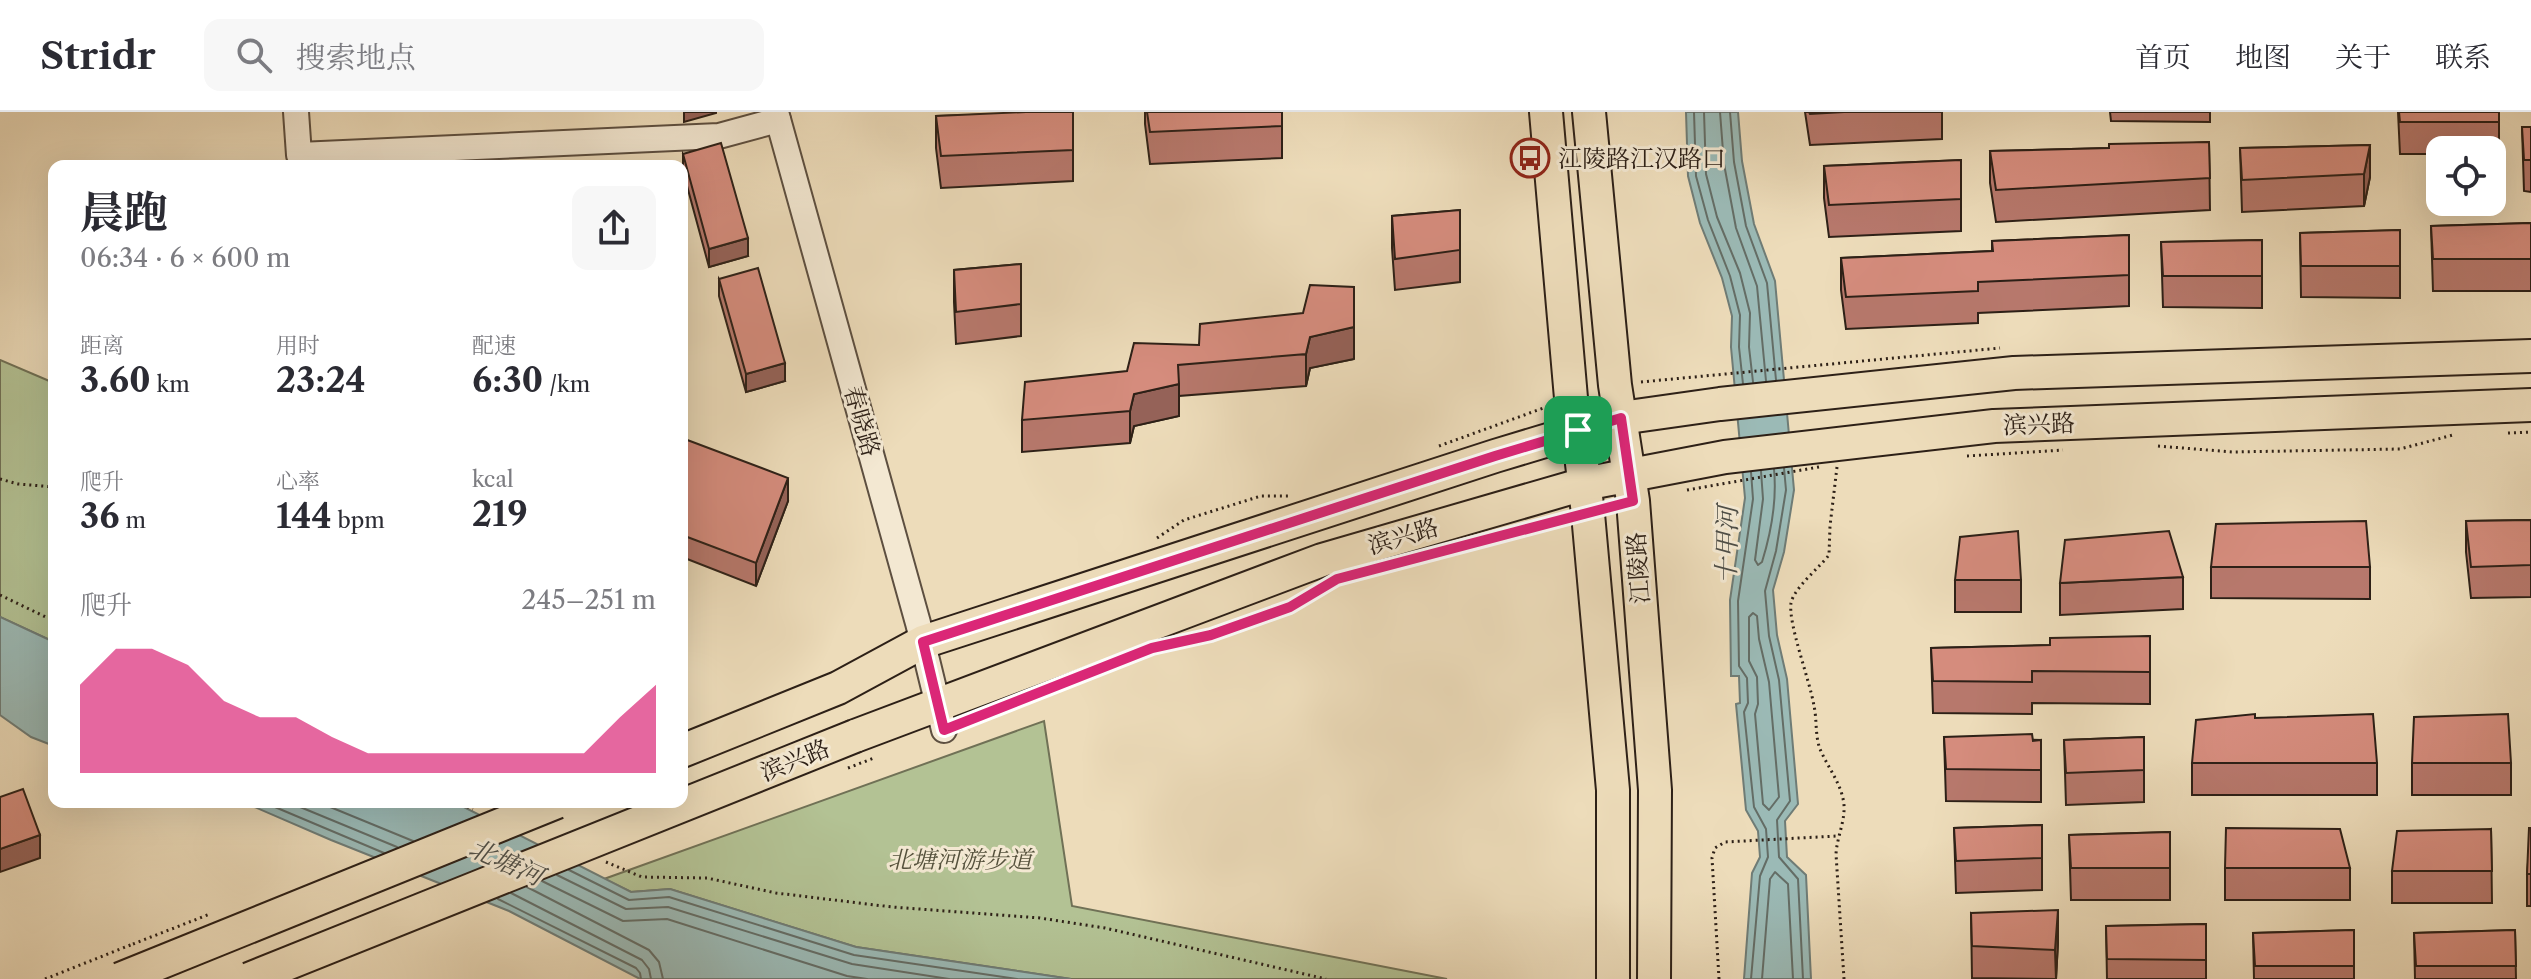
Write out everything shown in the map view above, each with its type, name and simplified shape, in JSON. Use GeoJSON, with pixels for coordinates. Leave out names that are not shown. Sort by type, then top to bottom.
{"type":"FeatureCollection","features":[{"type":"Feature","properties":{"kind":"main road","name":"江陵路"},"geometry":{"type":"LineString","coordinates":[[1546,112],[1571,398],[1586,499],[1613,790],[1613,979]]}},
{"type":"Feature","properties":{"kind":"main road","name":"江陵路"},"geometry":{"type":"LineString","coordinates":[[1589,112],[1615,385],[1633,501],[1655,790],[1654,979]]}},
{"type":"Feature","properties":{"kind":"main road","name":"滨兴路"},"geometry":{"type":"LineString","coordinates":[[688,749],[838,688],[923,642],[1621,418],[1720,404],[1807,381],[2531,356]]}},
{"type":"Feature","properties":{"kind":"main road","name":"滨兴路"},"geometry":{"type":"LineString","coordinates":[[688,803],[855,736],[941,718],[1322,560],[1586,499],[1628,476],[1725,457],[1815,456],[1994,426],[2531,405]]}},
{"type":"Feature","properties":{"kind":"main road"},"geometry":{"type":"LineString","coordinates":[[120,979],[542,808]]}},
{"type":"Feature","properties":{"kind":"main road","name":"滨兴路"},"geometry":{"type":"LineString","coordinates":[[249,979],[675,808]]}},
{"type":"Feature","properties":{"kind":"street"},"geometry":{"type":"LineString","coordinates":[[296,112],[299,155],[719,136],[777,116]]}},
{"type":"Feature","properties":{"kind":"street","name":"春晓路"},"geometry":{"type":"LineString","coordinates":[[777,116],[923,642],[941,718]]}},
{"type":"Feature","properties":{"kind":"path"},"geometry":{"type":"LineString","coordinates":[[1675,378],[1807,381]]}},
{"type":"Feature","properties":{"kind":"path"},"geometry":{"type":"LineString","coordinates":[[2499,433],[2531,432]]}},
{"type":"Feature","properties":{"kind":"path"},"geometry":{"type":"LineString","coordinates":[[2158,446],[2232,452],[2400,449],[2452,435]]}},
{"type":"Feature","properties":{"kind":"path"},"geometry":{"type":"LineString","coordinates":[[1960,456],[2067,450]]}},
{"type":"Feature","properties":{"kind":"path"},"geometry":{"type":"LineString","coordinates":[[1687,490],[1815,456],[1837,464],[1829,555],[1796,591],[1791,604],[1792,622],[1815,708],[1819,746],[1837,779],[1844,803],[1844,822],[1837,836],[1836,854],[1844,979]]}},
{"type":"Feature","properties":{"kind":"path"},"geometry":{"type":"LineString","coordinates":[[0,479],[48,486]]}},
{"type":"Feature","properties":{"kind":"path"},"geometry":{"type":"LineString","coordinates":[[1485,541],[1586,499]]}},
{"type":"Feature","properties":{"kind":"path"},"geometry":{"type":"LineString","coordinates":[[1167,645],[1211,635],[1290,607],[1326,586]]}},
{"type":"Feature","properties":{"kind":"path"},"geometry":{"type":"LineString","coordinates":[[0,595],[48,618]]}},
{"type":"Feature","properties":{"kind":"path"},"geometry":{"type":"LineString","coordinates":[[843,770],[887,753]]}},
{"type":"Feature","properties":{"kind":"path"},"geometry":{"type":"LineString","coordinates":[[472,808],[485,813]]}},
{"type":"Feature","properties":{"kind":"path"},"geometry":{"type":"LineString","coordinates":[[1719,979],[1712,858],[1715,848],[1725,842],[1837,836]]}},
{"type":"Feature","properties":{"kind":"path"},"geometry":{"type":"LineString","coordinates":[[599,859],[642,877],[707,878],[776,893],[892,907],[1040,918],[1105,928],[1326,979]]}},
{"type":"Feature","properties":{"kind":"path"},"geometry":{"type":"LineString","coordinates":[[45,979],[133,944]]}},
{"type":"Feature","properties":{"kind":"green space"},"geometry":{"type":"Polygon","coordinates":[[[0,360],[48,380],[48,639],[0,617],[0,360]]]}},
{"type":"Feature","properties":{"kind":"green space","name":"北塘河游步道"},"geometry":{"type":"Polygon","coordinates":[[[1044,721],[1072,906],[1447,979],[1071,979],[856,947],[670,889],[631,892],[604,879],[1044,721]]]}},
{"type":"Feature","properties":{"kind":"water"},"geometry":{"type":"Polygon","coordinates":[[[1686,112],[1738,112],[1742,161],[1754,224],[1775,281],[1794,490],[1784,552],[1773,590],[1777,635],[1787,679],[1798,804],[1785,821],[1787,857],[1806,875],[1811,979],[1744,979],[1752,873],[1760,857],[1758,831],[1746,810],[1736,704],[1740,703],[1739,676],[1731,676],[1730,600],[1745,498],[1731,347],[1732,316],[1722,278],[1700,223],[1688,176],[1686,112]]]}},
{"type":"Feature","properties":{"kind":"water"},"geometry":{"type":"Polygon","coordinates":[[[0,617],[48,639],[48,744],[31,737],[0,715],[0,617]]]}},
{"type":"Feature","properties":{"kind":"water","name":"北塘河"},"geometry":{"type":"Polygon","coordinates":[[[257,808],[466,808],[631,892],[670,889],[856,947],[1071,979],[640,979],[509,911],[257,808]]]}},
{"type":"Feature","properties":{"kind":"building"},"geometry":{"type":"Polygon","coordinates":[[[1073,112],[1073,150],[941,156],[936,116],[1073,112]]]}},
{"type":"Feature","properties":{"kind":"building"},"geometry":{"type":"Polygon","coordinates":[[[1147,112],[1282,112],[1282,126],[1150,132],[1147,112]]]}},
{"type":"Feature","properties":{"kind":"building"},"geometry":{"type":"Polygon","coordinates":[[[2399,112],[2499,112],[2499,122],[2400,122],[2399,112]]]}},
{"type":"Feature","properties":{"kind":"building"},"geometry":{"type":"Polygon","coordinates":[[[2522,127],[2531,127],[2531,160],[2524,160],[2522,127]]]}},
{"type":"Feature","properties":{"kind":"building"},"geometry":{"type":"Polygon","coordinates":[[[2209,142],[2210,178],[1996,190],[1990,151],[2109,148],[2109,144],[2209,142]]]}},
{"type":"Feature","properties":{"kind":"building"},"geometry":{"type":"Polygon","coordinates":[[[721,143],[748,238],[709,249],[688,172],[688,160],[685,160],[683,154],[721,143]]]}},
{"type":"Feature","properties":{"kind":"building"},"geometry":{"type":"Polygon","coordinates":[[[2370,145],[2364,174],[2242,180],[2240,148],[2370,145]]]}},
{"type":"Feature","properties":{"kind":"building"},"geometry":{"type":"Polygon","coordinates":[[[1961,160],[1961,199],[1829,205],[1824,166],[1961,160]]]}},
{"type":"Feature","properties":{"kind":"building"},"geometry":{"type":"Polygon","coordinates":[[[1460,210],[1460,250],[1395,259],[1392,216],[1460,210]]]}},
{"type":"Feature","properties":{"kind":"building"},"geometry":{"type":"Polygon","coordinates":[[[2531,223],[2531,259],[2433,259],[2431,226],[2531,223]]]}},
{"type":"Feature","properties":{"kind":"building"},"geometry":{"type":"Polygon","coordinates":[[[2400,230],[2400,266],[2301,266],[2300,233],[2400,230]]]}},
{"type":"Feature","properties":{"kind":"building"},"geometry":{"type":"Polygon","coordinates":[[[2129,235],[2129,275],[1978,282],[1978,291],[1846,297],[1841,258],[1993,251],[1992,241],[2129,235]]]}},
{"type":"Feature","properties":{"kind":"building"},"geometry":{"type":"Polygon","coordinates":[[[2262,240],[2262,276],[2163,276],[2161,242],[2262,240]]]}},
{"type":"Feature","properties":{"kind":"building"},"geometry":{"type":"Polygon","coordinates":[[[1021,264],[1021,304],[956,312],[954,270],[1021,264]]]}},
{"type":"Feature","properties":{"kind":"building"},"geometry":{"type":"Polygon","coordinates":[[[758,268],[785,363],[746,374],[719,279],[758,268]]]}},
{"type":"Feature","properties":{"kind":"building"},"geometry":{"type":"Polygon","coordinates":[[[1310,285],[1354,287],[1354,327],[1310,337],[1306,354],[1178,365],[1179,384],[1134,394],[1130,411],[1022,420],[1025,382],[1127,371],[1134,343],[1199,345],[1200,324],[1303,313],[1310,285]]]}},
{"type":"Feature","properties":{"kind":"building"},"geometry":{"type":"Polygon","coordinates":[[[688,440],[788,478],[756,563],[688,537],[688,440]]]}},
{"type":"Feature","properties":{"kind":"building"},"geometry":{"type":"Polygon","coordinates":[[[2531,520],[2531,565],[2471,567],[2466,521],[2531,520]]]}},
{"type":"Feature","properties":{"kind":"building"},"geometry":{"type":"Polygon","coordinates":[[[2366,521],[2370,567],[2211,567],[2216,524],[2366,521]]]}},
{"type":"Feature","properties":{"kind":"building"},"geometry":{"type":"Polygon","coordinates":[[[2018,531],[2021,580],[1955,580],[1960,537],[2018,531]]]}},
{"type":"Feature","properties":{"kind":"building"},"geometry":{"type":"Polygon","coordinates":[[[2169,531],[2183,577],[2060,583],[2065,540],[2169,531]]]}},
{"type":"Feature","properties":{"kind":"building"},"geometry":{"type":"Polygon","coordinates":[[[2150,636],[2150,672],[2032,671],[2032,682],[1933,681],[1931,648],[2050,645],[2050,638],[2150,636]]]}},
{"type":"Feature","properties":{"kind":"building"},"geometry":{"type":"Polygon","coordinates":[[[2255,714],[2255,718],[2373,714],[2377,763],[2192,763],[2196,720],[2255,714]]]}},
{"type":"Feature","properties":{"kind":"building"},"geometry":{"type":"Polygon","coordinates":[[[2508,714],[2511,763],[2412,763],[2414,717],[2508,714]]]}},
{"type":"Feature","properties":{"kind":"building"},"geometry":{"type":"Polygon","coordinates":[[[2032,734],[2033,741],[2041,740],[2041,770],[1946,769],[1944,737],[2032,734]]]}},
{"type":"Feature","properties":{"kind":"building"},"geometry":{"type":"Polygon","coordinates":[[[2144,737],[2144,770],[2066,773],[2064,740],[2144,737]]]}},
{"type":"Feature","properties":{"kind":"building"},"geometry":{"type":"Polygon","coordinates":[[[23,789],[40,835],[0,849],[0,797],[23,789]]]}},
{"type":"Feature","properties":{"kind":"building"},"geometry":{"type":"Polygon","coordinates":[[[2042,825],[2042,858],[1956,861],[1954,828],[2042,825]]]}},
{"type":"Feature","properties":{"kind":"building"},"geometry":{"type":"Polygon","coordinates":[[[2226,828],[2340,829],[2350,868],[2225,868],[2226,828]]]}},
{"type":"Feature","properties":{"kind":"building"},"geometry":{"type":"Polygon","coordinates":[[[2529,828],[2531,874],[2527,874],[2529,828]]]}},
{"type":"Feature","properties":{"kind":"building"},"geometry":{"type":"Polygon","coordinates":[[[2491,829],[2492,871],[2392,871],[2397,831],[2491,829]]]}},
{"type":"Feature","properties":{"kind":"building"},"geometry":{"type":"Polygon","coordinates":[[[2170,832],[2170,868],[2071,868],[2069,835],[2170,832]]]}},
{"type":"Feature","properties":{"kind":"building"},"geometry":{"type":"Polygon","coordinates":[[[2058,910],[2055,950],[1972,946],[1971,913],[2058,910]]]}},
{"type":"Feature","properties":{"kind":"building"},"geometry":{"type":"Polygon","coordinates":[[[2206,924],[2206,960],[2107,959],[2106,926],[2206,924]]]}},
{"type":"Feature","properties":{"kind":"building"},"geometry":{"type":"Polygon","coordinates":[[[2354,930],[2354,966],[2255,966],[2253,933],[2354,930]]]}},
{"type":"Feature","properties":{"kind":"building"},"geometry":{"type":"Polygon","coordinates":[[[2515,930],[2516,966],[2416,966],[2414,933],[2515,930]]]}},
{"type":"Feature","properties":{"kind":"place","name":"江陵路江汉路口"},"geometry":{"type":"Point","coordinates":[1530,158]}},
{"type":"Feature","properties":{"kind":"route"},"geometry":{"type":"LineString","coordinates":[[1621,418],[1633,501],[1337,579],[1290,607],[1211,635],[1152,648],[944,730],[923,642],[1578,430],[1621,418]]}},
{"type":"Feature","properties":{"kind":"water label","name":"十甲河"},"geometry":{"type":"Point","coordinates":[1727,545]}}]}
